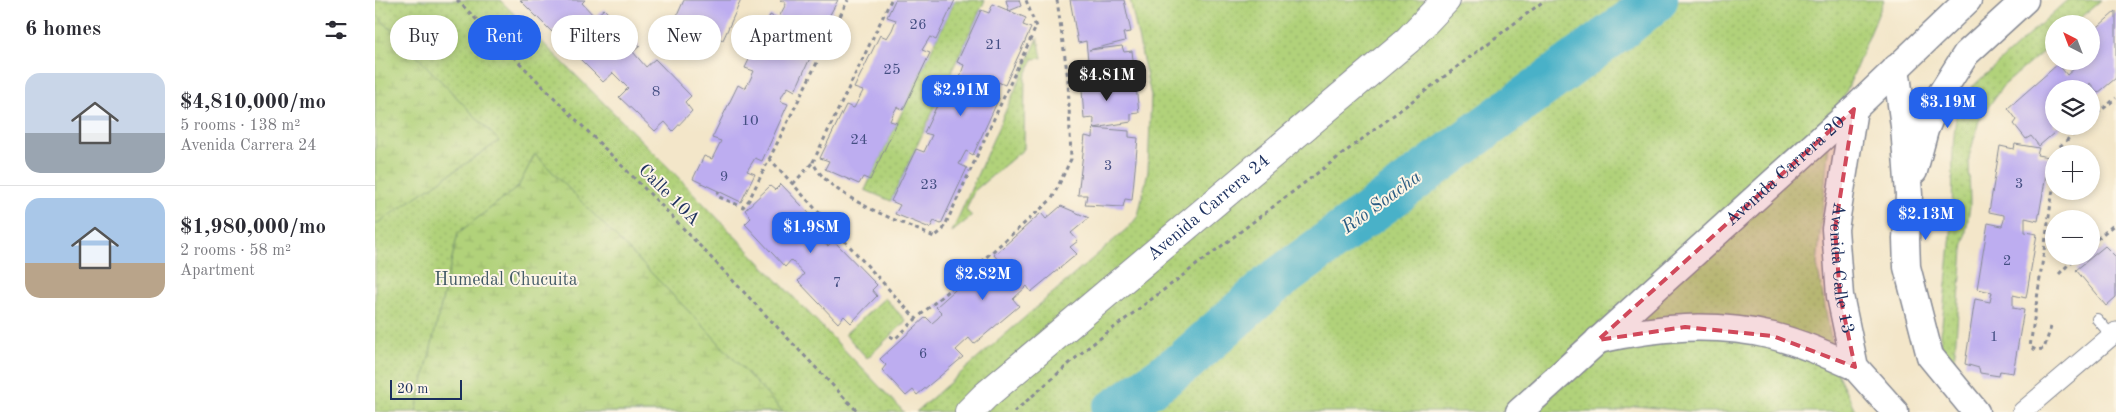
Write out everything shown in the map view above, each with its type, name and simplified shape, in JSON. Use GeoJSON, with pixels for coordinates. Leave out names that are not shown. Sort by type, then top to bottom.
{"type":"FeatureCollection","features":[{"type":"Feature","properties":{"kind":"main road","name":"Avenida Carrera 24"},"geometry":{"type":"LineString","coordinates":[[969,412],[992,390],[1306,128],[1408,40],[1446,0]]}},
{"type":"Feature","properties":{"kind":"street","name":"Avenida Carrera 20"},"geometry":{"type":"LineString","coordinates":[[1519,412],[1854,109],[1968,0]]}},
{"type":"Feature","properties":{"kind":"street"},"geometry":{"type":"LineString","coordinates":[[1976,412],[1930,356],[1907,267],[1905,240],[1909,195],[1925,130],[1940,95],[1966,54],[2025,0]]}},
{"type":"Feature","properties":{"kind":"street"},"geometry":{"type":"LineString","coordinates":[[1896,68],[1904,126],[1909,195]]}},
{"type":"Feature","properties":{"kind":"street","name":"Avenida Calle 13"},"geometry":{"type":"LineString","coordinates":[[1854,109],[1835,229],[1840,296],[1855,367],[1895,412]]}},
{"type":"Feature","properties":{"kind":"street"},"geometry":{"type":"LineString","coordinates":[[1598,340],[1641,331],[1685,327],[1729,329],[1773,336],[1815,349],[1855,367]]}},
{"type":"Feature","properties":{"kind":"street"},"geometry":{"type":"LineString","coordinates":[[2022,412],[2114,334]]}},
{"type":"Feature","properties":{"kind":"lane"},"geometry":{"type":"LineString","coordinates":[[2097,319],[2114,334]]}},
{"type":"Feature","properties":{"kind":"path","name":"Calle 10A"},"geometry":{"type":"LineString","coordinates":[[457,0],[662,206],[859,412]]}},
{"type":"Feature","properties":{"kind":"path"},"geometry":{"type":"LineString","coordinates":[[719,191],[717,196],[743,207],[749,200],[848,0]]}},
{"type":"Feature","properties":{"kind":"path"},"geometry":{"type":"LineString","coordinates":[[793,184],[813,162],[891,0]]}},
{"type":"Feature","properties":{"kind":"path"},"geometry":{"type":"LineString","coordinates":[[813,162],[817,172],[847,197],[934,237],[943,230],[1036,27],[1026,0]]}},
{"type":"Feature","properties":{"kind":"path"},"geometry":{"type":"LineString","coordinates":[[891,336],[895,338],[1052,199],[1071,159],[1068,79],[1057,0]]}},
{"type":"Feature","properties":{"kind":"path"},"geometry":{"type":"LineString","coordinates":[[1014,412],[1093,343],[1545,0]]}},
{"type":"Feature","properties":{"kind":"path"},"geometry":{"type":"LineString","coordinates":[[2100,111],[2116,98]]}},
{"type":"Feature","properties":{"kind":"path"},"geometry":{"type":"LineString","coordinates":[[2061,145],[2073,135]]}},
{"type":"Feature","properties":{"kind":"path"},"geometry":{"type":"LineString","coordinates":[[769,158],[916,319]]}},
{"type":"Feature","properties":{"kind":"path"},"geometry":{"type":"LineString","coordinates":[[2051,200],[2030,347],[2036,350],[2044,349],[2051,327]]}},
{"type":"Feature","properties":{"kind":"path"},"geometry":{"type":"LineString","coordinates":[[2100,236],[2116,223]]}},
{"type":"Feature","properties":{"kind":"path"},"geometry":{"type":"LineString","coordinates":[[2059,274],[2068,265]]}},
{"type":"Feature","properties":{"kind":"highlighted area"},"geometry":{"type":"Polygon","coordinates":[[[1854,109],[1835,229],[1840,296],[1855,367],[1773,336],[1685,327],[1598,340],[1854,109]]]}},
{"type":"Feature","properties":{"kind":"green space","name":"Humedal Chucuita"},"geometry":{"type":"Polygon","coordinates":[[[375,0],[500,0],[515,15],[468,15],[468,60],[541,60],[541,41],[551,51],[551,60],[560,60],[673,172],[904,412],[375,412],[375,0]]]}},
{"type":"Feature","properties":{"kind":"green space"},"geometry":{"type":"Polygon","coordinates":[[[955,0],[985,0],[891,201],[865,190],[955,0]]]}},
{"type":"Feature","properties":{"kind":"green space"},"geometry":{"type":"Polygon","coordinates":[[[1130,0],[1884,0],[1830,131],[1817,265],[1838,375],[1856,412],[1696,412],[1635,406],[1615,412],[916,412],[1130,226],[1138,216],[1148,171],[1151,96],[1130,0]]]}},
{"type":"Feature","properties":{"kind":"green space"},"geometry":{"type":"Polygon","coordinates":[[[2067,0],[2101,0],[2084,15],[2051,15],[2067,0]]]}},
{"type":"Feature","properties":{"kind":"green space"},"geometry":{"type":"Polygon","coordinates":[[[375,13],[390,28],[390,60],[421,60],[499,141],[375,225],[375,13]]]}},
{"type":"Feature","properties":{"kind":"green space"},"geometry":{"type":"Polygon","coordinates":[[[2045,20],[2045,50],[2002,87],[1979,121],[1969,157],[1970,206],[1963,250],[1954,363],[1940,345],[1952,223],[1953,147],[1956,115],[1973,86],[2045,20]]]}},
{"type":"Feature","properties":{"kind":"green space"},"geometry":{"type":"Polygon","coordinates":[[[1038,38],[1042,58],[1033,59],[1025,77],[1024,149],[974,191],[966,210],[972,216],[952,232],[1038,38]]]}},
{"type":"Feature","properties":{"kind":"green space"},"geometry":{"type":"Polygon","coordinates":[[[535,154],[707,330],[783,412],[416,412],[458,233],[518,187],[535,154]]]}},
{"type":"Feature","properties":{"kind":"green space"},"geometry":{"type":"Polygon","coordinates":[[[885,298],[906,321],[867,358],[845,334],[885,298]]]}},
{"type":"Feature","properties":{"kind":"building"},"geometry":{"type":"Polygon","coordinates":[[[520,0],[585,0],[582,3],[593,15],[551,15],[551,31],[541,21],[541,15],[535,15],[520,0]]]}},
{"type":"Feature","properties":{"kind":"building"},"geometry":{"type":"Polygon","coordinates":[[[684,0],[741,0],[734,15],[731,15],[731,22],[723,40],[721,39],[721,15],[677,15],[684,0]]]}},
{"type":"Feature","properties":{"kind":"building"},"geometry":{"type":"Polygon","coordinates":[[[780,0],[838,0],[830,15],[780,15],[786,4],[780,0]]]}},
{"type":"Feature","properties":{"kind":"building"},"geometry":{"type":"Polygon","coordinates":[[[895,0],[955,0],[936,40],[930,37],[922,50],[930,53],[903,110],[897,107],[893,114],[890,121],[897,123],[870,180],[863,177],[859,184],[825,169],[829,161],[820,158],[846,105],[854,108],[863,91],[854,88],[880,35],[887,38],[892,30],[896,20],[887,17],[895,0]]]}},
{"type":"Feature","properties":{"kind":"building"},"geometry":{"type":"Polygon","coordinates":[[[1006,0],[1019,0],[1021,6],[1009,11],[1006,0]]]}},
{"type":"Feature","properties":{"kind":"building"},"geometry":{"type":"Polygon","coordinates":[[[1070,0],[1124,0],[1131,32],[1123,33],[1125,41],[1089,50],[1122,46],[1124,52],[1132,51],[1139,113],[1131,114],[1131,122],[1094,128],[1129,131],[1129,137],[1138,138],[1132,200],[1125,199],[1123,207],[1085,205],[1087,195],[1078,195],[1085,136],[1093,138],[1094,118],[1084,119],[1080,60],[1088,60],[1086,41],[1078,43],[1070,0]]]}},
{"type":"Feature","properties":{"kind":"building"},"geometry":{"type":"Polygon","coordinates":[[[993,4],[1026,18],[1023,25],[1031,28],[1005,85],[998,82],[994,88],[991,95],[999,98],[973,155],[966,151],[959,164],[967,168],[941,224],[934,221],[930,228],[895,214],[900,205],[891,201],[916,149],[924,152],[932,135],[924,133],[949,80],[957,83],[964,65],[957,62],[981,10],[989,13],[993,4]]]}},
{"type":"Feature","properties":{"kind":"building"},"geometry":{"type":"Polygon","coordinates":[[[604,9],[610,15],[597,15],[604,9]]]}},
{"type":"Feature","properties":{"kind":"building"},"geometry":{"type":"Polygon","coordinates":[[[2116,11],[2116,78],[2100,91],[2100,80],[2045,80],[2045,135],[2052,135],[2039,146],[2031,136],[2026,139],[2014,124],[2017,120],[2008,108],[2051,70],[2063,70],[2067,75],[2073,70],[2100,70],[2100,25],[2116,11]]]}},
{"type":"Feature","properties":{"kind":"building"},"geometry":{"type":"Polygon","coordinates":[[[638,58],[646,67],[656,60],[691,96],[685,102],[692,111],[673,131],[665,122],[655,131],[619,97],[628,88],[613,73],[603,82],[581,60],[638,60],[638,58]]]}},
{"type":"Feature","properties":{"kind":"building"},"geometry":{"type":"Polygon","coordinates":[[[749,60],[809,60],[795,91],[788,87],[783,94],[780,101],[788,104],[762,161],[755,158],[747,171],[755,174],[741,202],[693,179],[704,156],[712,159],[721,141],[712,138],[738,85],[745,89],[750,80],[754,71],[745,68],[749,60]]]}},
{"type":"Feature","properties":{"kind":"building"},"geometry":{"type":"Polygon","coordinates":[[[2015,144],[2039,148],[2037,155],[2045,156],[2045,180],[2038,221],[2025,218],[2025,232],[2037,234],[2026,298],[2013,295],[2013,308],[2024,310],[2013,373],[2000,371],[1999,376],[1980,373],[1979,368],[1965,364],[1975,299],[1990,302],[1992,292],[1977,289],[1988,223],[2002,226],[2004,220],[2004,215],[1989,212],[2000,146],[2014,149],[2015,144]]]}},
{"type":"Feature","properties":{"kind":"building"},"geometry":{"type":"Polygon","coordinates":[[[781,184],[824,229],[819,234],[822,242],[828,246],[833,240],[877,285],[872,290],[877,296],[851,323],[844,316],[838,323],[798,281],[804,274],[791,260],[785,267],[745,224],[751,218],[745,210],[770,186],[775,190],[781,184]]]}},
{"type":"Feature","properties":{"kind":"building"},"geometry":{"type":"Polygon","coordinates":[[[1061,206],[1089,218],[1071,233],[1078,241],[1070,247],[1077,254],[1031,292],[1027,286],[1013,299],[1019,306],[974,344],[969,338],[956,350],[963,357],[917,395],[913,390],[906,396],[882,370],[886,365],[880,359],[926,317],[932,323],[938,318],[942,313],[936,307],[983,265],[988,271],[994,266],[999,261],[994,255],[1041,213],[1046,219],[1061,206]]]}},
{"type":"Feature","properties":{"kind":"building"},"geometry":{"type":"Polygon","coordinates":[[[2105,246],[2116,257],[2116,297],[2106,306],[2076,270],[2082,265],[2100,265],[2100,250],[2105,246]]]}},
{"type":"Feature","properties":{"kind":"waterway","name":"Río Soacha"},"geometry":{"type":"LineString","coordinates":[[1113,412],[1184,362],[1272,284],[1628,23],[1656,0]]}}]}
